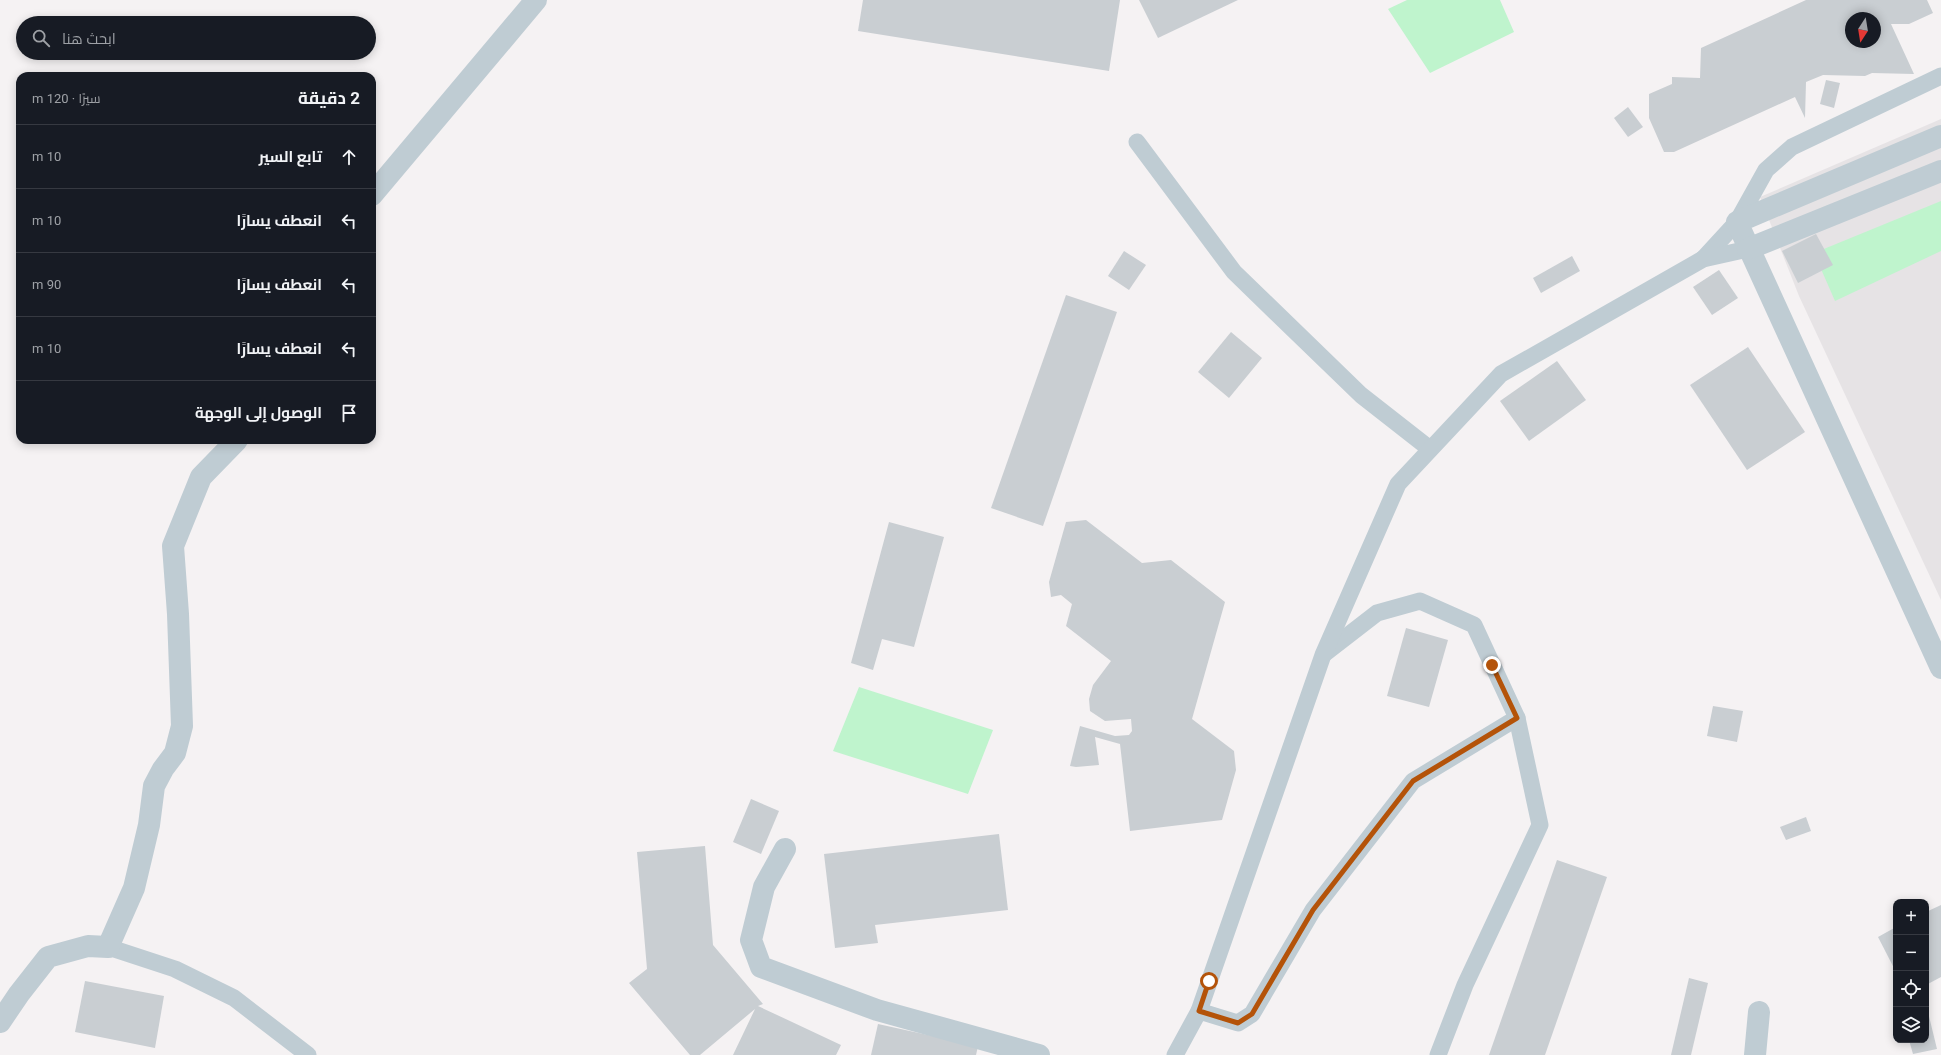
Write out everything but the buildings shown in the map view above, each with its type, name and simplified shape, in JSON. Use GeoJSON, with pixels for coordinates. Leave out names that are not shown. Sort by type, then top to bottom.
{"type":"FeatureCollection","features":[{"type":"Feature","properties":{"kind":"street"},"geometry":{"type":"LineString","coordinates":[[376,190],[536,0]]}},
{"type":"Feature","properties":{"kind":"street"},"geometry":{"type":"LineString","coordinates":[[1941,136],[1737,222],[1748,249],[1941,668]]}},
{"type":"Feature","properties":{"kind":"street"},"geometry":{"type":"LineString","coordinates":[[1748,249],[1941,171]]}},
{"type":"Feature","properties":{"kind":"street"},"geometry":{"type":"LineString","coordinates":[[0,1022],[19,994],[48,957],[88,946],[108,947],[134,888],[148,825],[154,786],[163,769],[175,753],[182,726],[178,614],[173,546],[201,478],[233,444]]}},
{"type":"Feature","properties":{"kind":"street"},"geometry":{"type":"LineString","coordinates":[[785,849],[764,887],[752,940],[761,967],[877,1010],[1039,1055]]}},
{"type":"Feature","properties":{"kind":"street"},"geometry":{"type":"LineString","coordinates":[[1755,1055],[1759,1012]]}},
{"type":"Feature","properties":{"kind":"lane"},"geometry":{"type":"LineString","coordinates":[[1704,259],[1737,222],[1766,170],[1792,147],[1941,76]]}},
{"type":"Feature","properties":{"kind":"lane"},"geometry":{"type":"LineString","coordinates":[[1137,142],[1234,272],[1361,395],[1430,449]]}},
{"type":"Feature","properties":{"kind":"lane"},"geometry":{"type":"LineString","coordinates":[[1175,1055],[1199,1011],[1323,655],[1398,484],[1501,374],[1704,259],[1748,249]]}},
{"type":"Feature","properties":{"kind":"lane"},"geometry":{"type":"LineString","coordinates":[[1323,655],[1377,614],[1420,600],[1474,625],[1517,718],[1540,824],[1465,985],[1438,1055]]}},
{"type":"Feature","properties":{"kind":"lane"},"geometry":{"type":"LineString","coordinates":[[1199,1011],[1238,1023],[1252,1014],[1313,910],[1413,781],[1517,718]]}},
{"type":"Feature","properties":{"kind":"lane"},"geometry":{"type":"LineString","coordinates":[[108,947],[176,969],[234,998],[308,1055]]}},
{"type":"Feature","properties":{"kind":"shaded area"},"geometry":{"type":"Polygon","coordinates":[[[1941,119],[1941,600],[1799,296],[1760,197],[1941,119]]]}},
{"type":"Feature","properties":{"kind":"green space"},"geometry":{"type":"Polygon","coordinates":[[[1407,0],[1500,0],[1514,32],[1430,73],[1388,9],[1407,0]]]}},
{"type":"Feature","properties":{"kind":"green space"},"geometry":{"type":"Polygon","coordinates":[[[1941,201],[1941,251],[1835,301],[1814,253],[1941,201]]]}},
{"type":"Feature","properties":{"kind":"green space"},"geometry":{"type":"Polygon","coordinates":[[[859,687],[993,730],[968,794],[833,751],[859,687]]]}},
{"type":"Feature","properties":{"kind":"route"},"geometry":{"type":"LineString","coordinates":[[1209,981],[1199,1011],[1238,1023],[1252,1014],[1313,910],[1413,781],[1517,718],[1492,665]]}}]}
